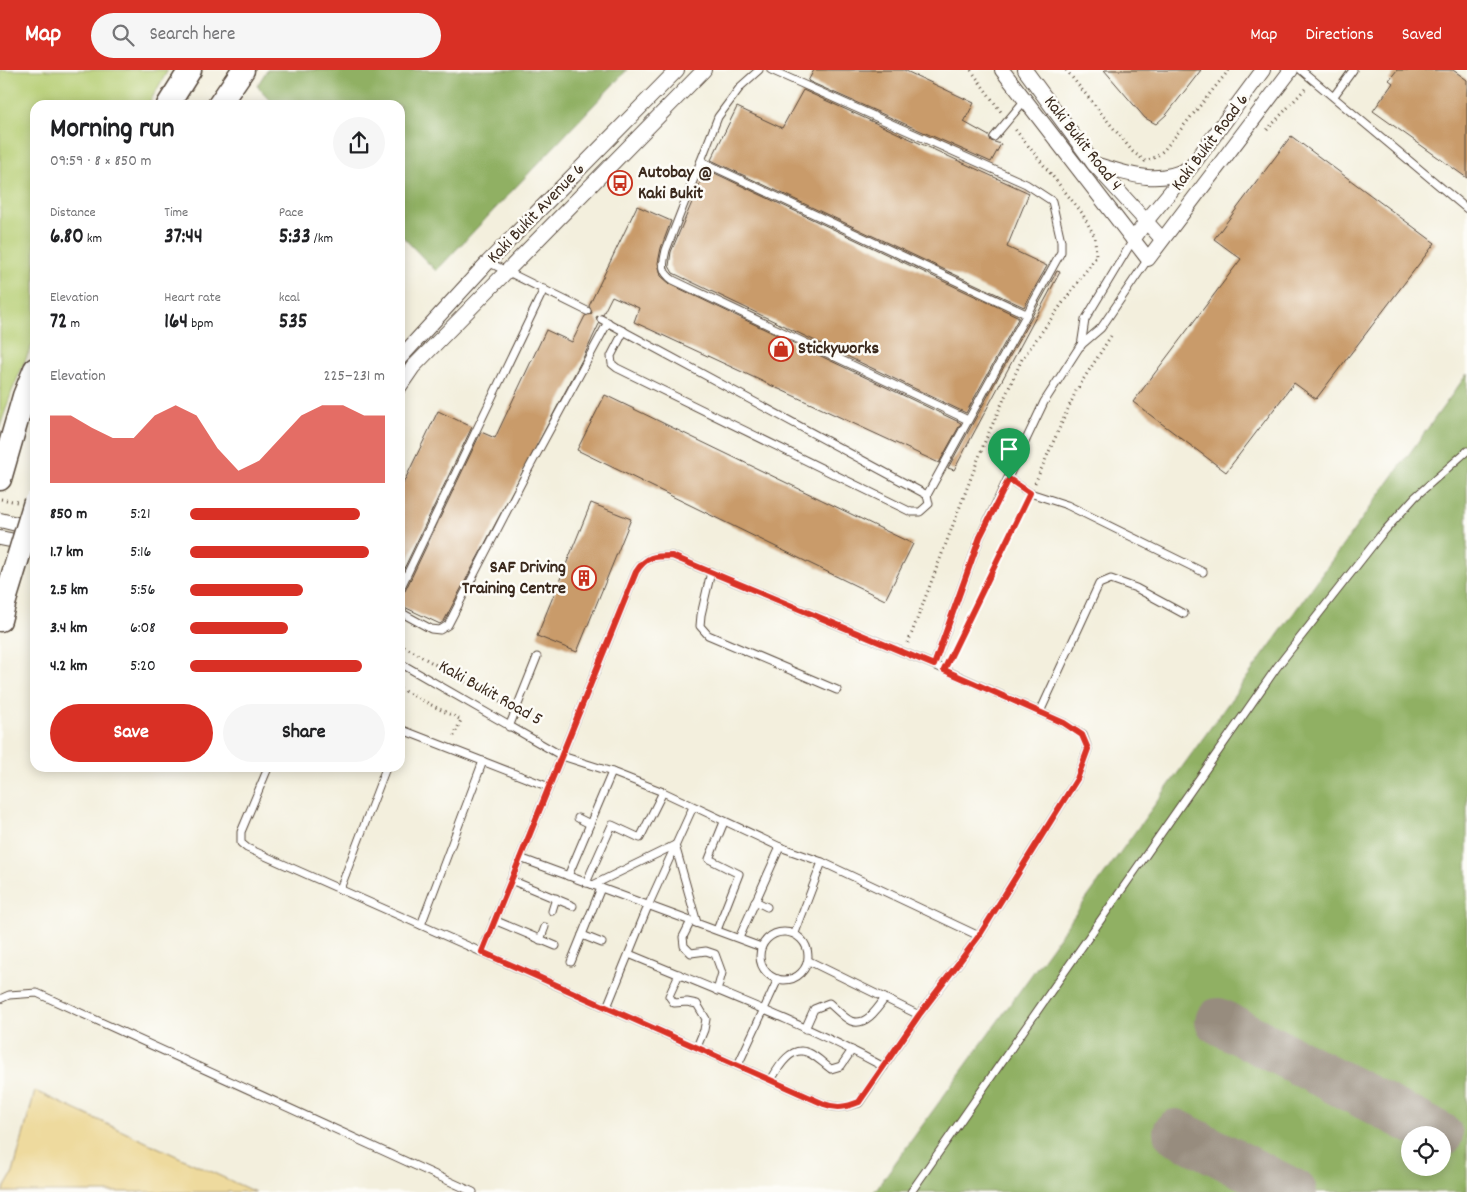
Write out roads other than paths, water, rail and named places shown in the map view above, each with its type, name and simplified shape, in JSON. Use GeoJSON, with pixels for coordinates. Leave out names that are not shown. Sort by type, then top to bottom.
{"type":"FeatureCollection","features":[{"type":"Feature","properties":{"kind":"highway"},"geometry":{"type":"LineString","coordinates":[[171,100],[190,70]]}},
{"type":"Feature","properties":{"kind":"highway"},"geometry":{"type":"LineString","coordinates":[[222,100],[243,70]]}},
{"type":"Feature","properties":{"kind":"highway"},"geometry":{"type":"LineString","coordinates":[[0,480],[30,381]]}},
{"type":"Feature","properties":{"kind":"highway"},"geometry":{"type":"LineString","coordinates":[[0,620],[30,519]]}},
{"type":"Feature","properties":{"kind":"street","name":"Kaki Bukit Avenue 6"},"geometry":{"type":"LineString","coordinates":[[405,353],[488,262],[677,70]]}},
{"type":"Feature","properties":{"kind":"street","name":"Kaki Bukit Avenue 6"},"geometry":{"type":"LineString","coordinates":[[405,379],[413,367],[704,70]]}},
{"type":"Feature","properties":{"kind":"street","name":"Kaki Bukit Road 4"},"geometry":{"type":"LineString","coordinates":[[1002,70],[1148,259]]}},
{"type":"Feature","properties":{"kind":"street","name":"Kaki Bukit Road 4"},"geometry":{"type":"LineString","coordinates":[[1025,70],[1094,164],[1147,220],[1162,239]]}},
{"type":"Feature","properties":{"kind":"street","name":"Kaki Bukit Road 6"},"geometry":{"type":"LineString","coordinates":[[1147,220],[1192,167],[1263,70]]}},
{"type":"Feature","properties":{"kind":"street","name":"Kaki Bukit Road 6"},"geometry":{"type":"LineString","coordinates":[[1162,239],[1291,70]]}},
{"type":"Feature","properties":{"kind":"street"},"geometry":{"type":"LineString","coordinates":[[1094,164],[1149,178],[1165,178],[1192,167]]}},
{"type":"Feature","properties":{"kind":"street"},"geometry":{"type":"LineString","coordinates":[[1133,240],[1147,220]]}},
{"type":"Feature","properties":{"kind":"street"},"geometry":{"type":"LineString","coordinates":[[1148,259],[1162,239]]}},
{"type":"Feature","properties":{"kind":"street"},"geometry":{"type":"LineString","coordinates":[[0,520],[30,527]]}},
{"type":"Feature","properties":{"kind":"street"},"geometry":{"type":"LineString","coordinates":[[0,538],[30,545]]}},
{"type":"Feature","properties":{"kind":"lane"},"geometry":{"type":"LineString","coordinates":[[759,70],[741,86],[718,117],[666,250],[662,266],[665,274],[673,280],[968,420]]}},
{"type":"Feature","properties":{"kind":"lane"},"geometry":{"type":"LineString","coordinates":[[624,331],[610,356],[612,364],[617,368],[911,512],[920,512],[929,504],[927,495],[1060,252],[1061,241],[1052,201],[1026,184],[770,70]]}},
{"type":"Feature","properties":{"kind":"lane"},"geometry":{"type":"LineString","coordinates":[[1301,70],[1467,209]]}},
{"type":"Feature","properties":{"kind":"lane"},"geometry":{"type":"LineString","coordinates":[[1334,96],[1353,70]]}},
{"type":"Feature","properties":{"kind":"lane"},"geometry":{"type":"LineString","coordinates":[[994,137],[1024,100]]}},
{"type":"Feature","properties":{"kind":"lane"},"geometry":{"type":"LineString","coordinates":[[701,161],[1026,314]]}},
{"type":"Feature","properties":{"kind":"lane"},"geometry":{"type":"LineString","coordinates":[[1080,346],[1085,320],[1133,240]]}},
{"type":"Feature","properties":{"kind":"lane"},"geometry":{"type":"LineString","coordinates":[[934,665],[980,537],[1044,402],[1080,346],[1101,328],[1148,259]]}},
{"type":"Feature","properties":{"kind":"lane"},"geometry":{"type":"LineString","coordinates":[[488,262],[509,270],[587,311]]}},
{"type":"Feature","properties":{"kind":"lane"},"geometry":{"type":"LineString","coordinates":[[405,579],[544,289]]}},
{"type":"Feature","properties":{"kind":"lane"},"geometry":{"type":"LineString","coordinates":[[405,615],[431,629],[440,630],[448,625],[605,321],[927,495]]}},
{"type":"Feature","properties":{"kind":"lane"},"geometry":{"type":"LineString","coordinates":[[911,1192],[1277,667],[1380,536],[1415,497],[1467,451]]}},
{"type":"Feature","properties":{"kind":"lane"},"geometry":{"type":"LineString","coordinates":[[1009,479],[1030,493],[1067,505],[1203,572]]}},
{"type":"Feature","properties":{"kind":"lane"},"geometry":{"type":"LineString","coordinates":[[266,772],[241,832],[241,844],[340,889],[608,1008],[738,1065],[834,1108],[848,1107],[859,1102],[919,1015],[979,936],[1077,779],[1085,764],[1088,749],[1082,735],[1064,723],[1040,712],[934,665],[672,556],[656,556],[643,562],[636,572],[482,952]]}},
{"type":"Feature","properties":{"kind":"lane"},"geometry":{"type":"LineString","coordinates":[[711,572],[700,626],[708,635],[837,690]]}},
{"type":"Feature","properties":{"kind":"lane"},"geometry":{"type":"LineString","coordinates":[[1040,712],[1099,584],[1111,579],[1136,588],[1184,614]]}},
{"type":"Feature","properties":{"kind":"lane"},"geometry":{"type":"LineString","coordinates":[[509,726],[537,657]]}},
{"type":"Feature","properties":{"kind":"lane","name":"Kaki Bukit Road 5"},"geometry":{"type":"LineString","coordinates":[[405,666],[562,756],[612,772],[663,792],[780,847],[822,862],[979,936]]}},
{"type":"Feature","properties":{"kind":"lane"},"geometry":{"type":"LineString","coordinates":[[405,732],[549,787]]}},
{"type":"Feature","properties":{"kind":"lane"},"geometry":{"type":"LineString","coordinates":[[421,925],[483,761]]}},
{"type":"Feature","properties":{"kind":"lane"},"geometry":{"type":"LineString","coordinates":[[340,889],[384,772]]}},
{"type":"Feature","properties":{"kind":"lane"},"geometry":{"type":"LineString","coordinates":[[568,876],[612,772]]}},
{"type":"Feature","properties":{"kind":"lane"},"geometry":{"type":"LineString","coordinates":[[589,884],[612,825],[640,838],[663,792]]}},
{"type":"Feature","properties":{"kind":"lane"},"geometry":{"type":"LineString","coordinates":[[608,1008],[648,906],[693,807]]}},
{"type":"Feature","properties":{"kind":"lane"},"geometry":{"type":"LineString","coordinates":[[578,818],[590,824]]}},
{"type":"Feature","properties":{"kind":"lane"},"geometry":{"type":"LineString","coordinates":[[717,930],[739,874],[709,859],[724,822]]}},
{"type":"Feature","properties":{"kind":"lane"},"geometry":{"type":"LineString","coordinates":[[589,884],[675,845]]}},
{"type":"Feature","properties":{"kind":"lane"},"geometry":{"type":"LineString","coordinates":[[675,845],[694,922],[684,937],[684,946],[690,953],[706,950],[715,954],[722,973],[717,990]]}},
{"type":"Feature","properties":{"kind":"lane"},"geometry":{"type":"LineString","coordinates":[[739,938],[780,847]]}},
{"type":"Feature","properties":{"kind":"lane"},"geometry":{"type":"LineString","coordinates":[[520,858],[761,947]]}},
{"type":"Feature","properties":{"kind":"lane"},"geometry":{"type":"LineString","coordinates":[[795,933],[822,862]]}},
{"type":"Feature","properties":{"kind":"lane"},"geometry":{"type":"LineString","coordinates":[[511,880],[573,906]]}},
{"type":"Feature","properties":{"kind":"lane"},"geometry":{"type":"LineString","coordinates":[[571,962],[601,888]]}},
{"type":"Feature","properties":{"kind":"lane"},"geometry":{"type":"LineString","coordinates":[[552,911],[556,898]]}},
{"type":"Feature","properties":{"kind":"lane"},"geometry":{"type":"LineString","coordinates":[[755,901],[767,907]]}},
{"type":"Feature","properties":{"kind":"lane"},"geometry":{"type":"LineString","coordinates":[[494,920],[556,946]]}},
{"type":"Feature","properties":{"kind":"lane"},"geometry":{"type":"LineString","coordinates":[[540,940],[545,927]]}},
{"type":"Feature","properties":{"kind":"lane"},"geometry":{"type":"LineString","coordinates":[[787,931],[795,933],[807,945],[809,961],[801,974],[786,980],[778,979],[764,970],[760,955],[761,947],[772,934],[787,931]]}},
{"type":"Feature","properties":{"kind":"lane"},"geometry":{"type":"LineString","coordinates":[[582,935],[602,943]]}},
{"type":"Feature","properties":{"kind":"lane"},"geometry":{"type":"LineString","coordinates":[[629,954],[763,1010],[852,1050],[884,1068]]}},
{"type":"Feature","properties":{"kind":"lane"},"geometry":{"type":"LineString","coordinates":[[809,961],[919,1015]]}},
{"type":"Feature","properties":{"kind":"lane"},"geometry":{"type":"LineString","coordinates":[[679,974],[669,996],[674,1003],[687,1002],[697,1004],[706,1019],[697,1047]]}},
{"type":"Feature","properties":{"kind":"lane"},"geometry":{"type":"LineString","coordinates":[[738,1065],[778,979]]}},
{"type":"Feature","properties":{"kind":"lane"},"geometry":{"type":"LineString","coordinates":[[0,1000],[9,994],[37,993],[473,1192]]}},
{"type":"Feature","properties":{"kind":"lane"},"geometry":{"type":"LineString","coordinates":[[805,1029],[814,1009],[828,1003],[851,1021],[862,1022],[874,1014],[885,998]]}},
{"type":"Feature","properties":{"kind":"lane"},"geometry":{"type":"LineString","coordinates":[[771,1080],[784,1059],[796,1052],[808,1052],[831,1069],[841,1066],[852,1050]]}},
{"type":"Feature","properties":{"kind":"place","name":"Autobay @ Kaki Bukit"},"geometry":{"type":"Point","coordinates":[620,183]}},
{"type":"Feature","properties":{"kind":"place","name":"Stickyworks"},"geometry":{"type":"Point","coordinates":[781,349]}},
{"type":"Feature","properties":{"kind":"place","name":"SAF Driving Training Centre"},"geometry":{"type":"Point","coordinates":[584,578]}}]}
